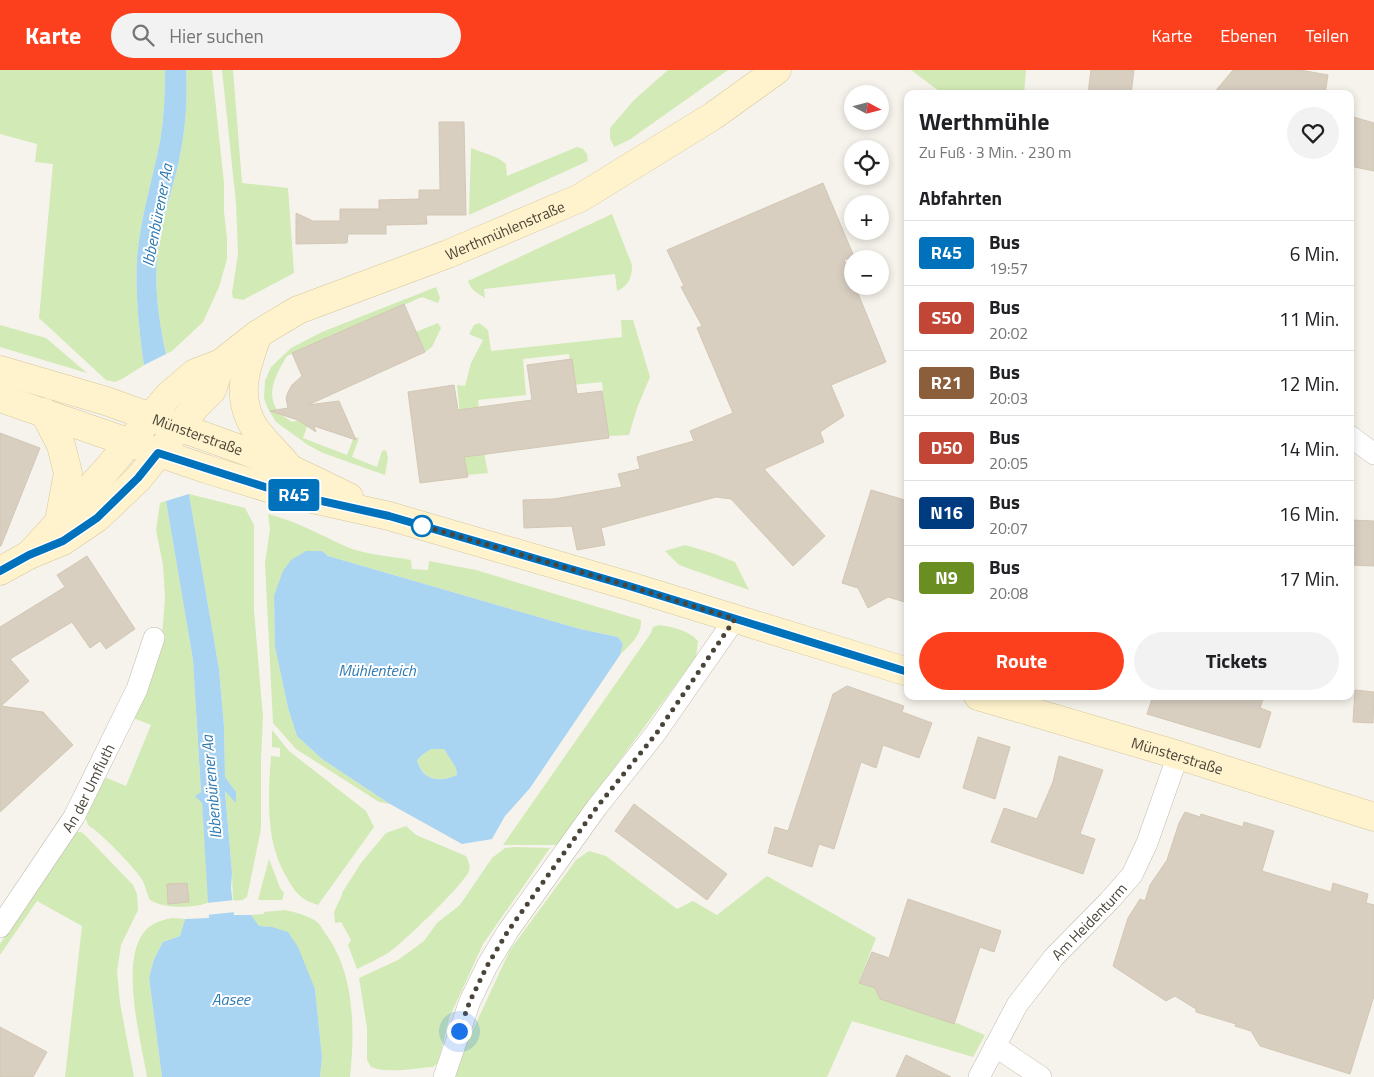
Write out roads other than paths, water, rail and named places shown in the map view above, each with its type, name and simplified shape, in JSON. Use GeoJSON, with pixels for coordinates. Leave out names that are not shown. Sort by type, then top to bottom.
{"type":"FeatureCollection","features":[{"type":"Feature","properties":{"kind":"main road","name":"Werthmühlenstraße"},"geometry":{"type":"LineString","coordinates":[[29,555],[109,467],[168,396],[194,373],[221,363],[258,334],[298,310],[448,254],[580,198],[713,116],[777,70]]}},
{"type":"Feature","properties":{"kind":"main road"},"geometry":{"type":"LineString","coordinates":[[258,334],[246,369],[243,390],[245,403],[249,418],[257,430],[289,468]]}},
{"type":"Feature","properties":{"kind":"main road"},"geometry":{"type":"LineString","coordinates":[[0,571],[29,555],[63,541],[97,518],[138,478],[196,406],[212,390],[221,363]]}},
{"type":"Feature","properties":{"kind":"main road","name":"Münsterstraße"},"geometry":{"type":"LineString","coordinates":[[0,370],[106,401],[289,468],[389,516]]}},
{"type":"Feature","properties":{"kind":"main road","name":"Münsterstraße"},"geometry":{"type":"LineString","coordinates":[[0,398],[158,453],[281,492],[389,516],[629,586],[904,671]]}},
{"type":"Feature","properties":{"kind":"main road"},"geometry":{"type":"LineString","coordinates":[[44,412],[61,445],[68,474],[59,521]]}},
{"type":"Feature","properties":{"kind":"main road","name":"Münsterstraße"},"geometry":{"type":"LineString","coordinates":[[992,700],[1178,755],[1374,817]]}},
{"type":"Feature","properties":{"kind":"street"},"geometry":{"type":"LineString","coordinates":[[1354,439],[1374,454]]}},
{"type":"Feature","properties":{"kind":"street"},"geometry":{"type":"LineString","coordinates":[[444,1077],[470,1001],[487,966],[508,931],[597,807],[656,734],[735,619]]}},
{"type":"Feature","properties":{"kind":"street","name":"An der Umfluth"},"geometry":{"type":"LineString","coordinates":[[0,927],[74,817],[138,689],[154,638]]}},
{"type":"Feature","properties":{"kind":"street","name":"Am Heidenturm"},"geometry":{"type":"LineString","coordinates":[[979,1077],[1017,1005],[1054,957],[1132,875],[1147,843],[1178,755]]}},
{"type":"Feature","properties":{"kind":"street"},"geometry":{"type":"LineString","coordinates":[[995,1046],[1041,1077]]}},
{"type":"Feature","properties":{"kind":"water","name":"Ibbenbürener Aa"},"geometry":{"type":"Polygon","coordinates":[[[165,70],[186,70],[187,94],[184,130],[176,175],[163,223],[157,257],[157,298],[166,354],[144,365],[138,312],[137,258],[143,214],[161,133],[165,70]]]}},
{"type":"Feature","properties":{"kind":"water","name":"Aasee"},"geometry":{"type":"Polygon","coordinates":[[[189,494],[219,669],[224,726],[225,777],[236,792],[236,803],[225,791],[234,915],[251,915],[259,926],[272,927],[288,932],[298,947],[315,989],[322,1057],[320,1077],[162,1077],[149,978],[154,959],[163,942],[180,936],[185,919],[209,918],[202,803],[195,796],[201,792],[193,660],[166,501],[189,494]]]}},
{"type":"Feature","properties":{"kind":"water","name":"Mühlenteich"},"geometry":{"type":"Polygon","coordinates":[[[306,551],[322,551],[328,556],[580,629],[618,637],[623,644],[620,655],[530,788],[505,816],[492,839],[462,844],[390,804],[322,759],[297,736],[288,708],[275,647],[274,596],[283,571],[291,560],[306,551]],[[431,749],[417,760],[423,772],[432,778],[444,779],[457,775],[456,768],[444,749],[431,749]]]}}]}
